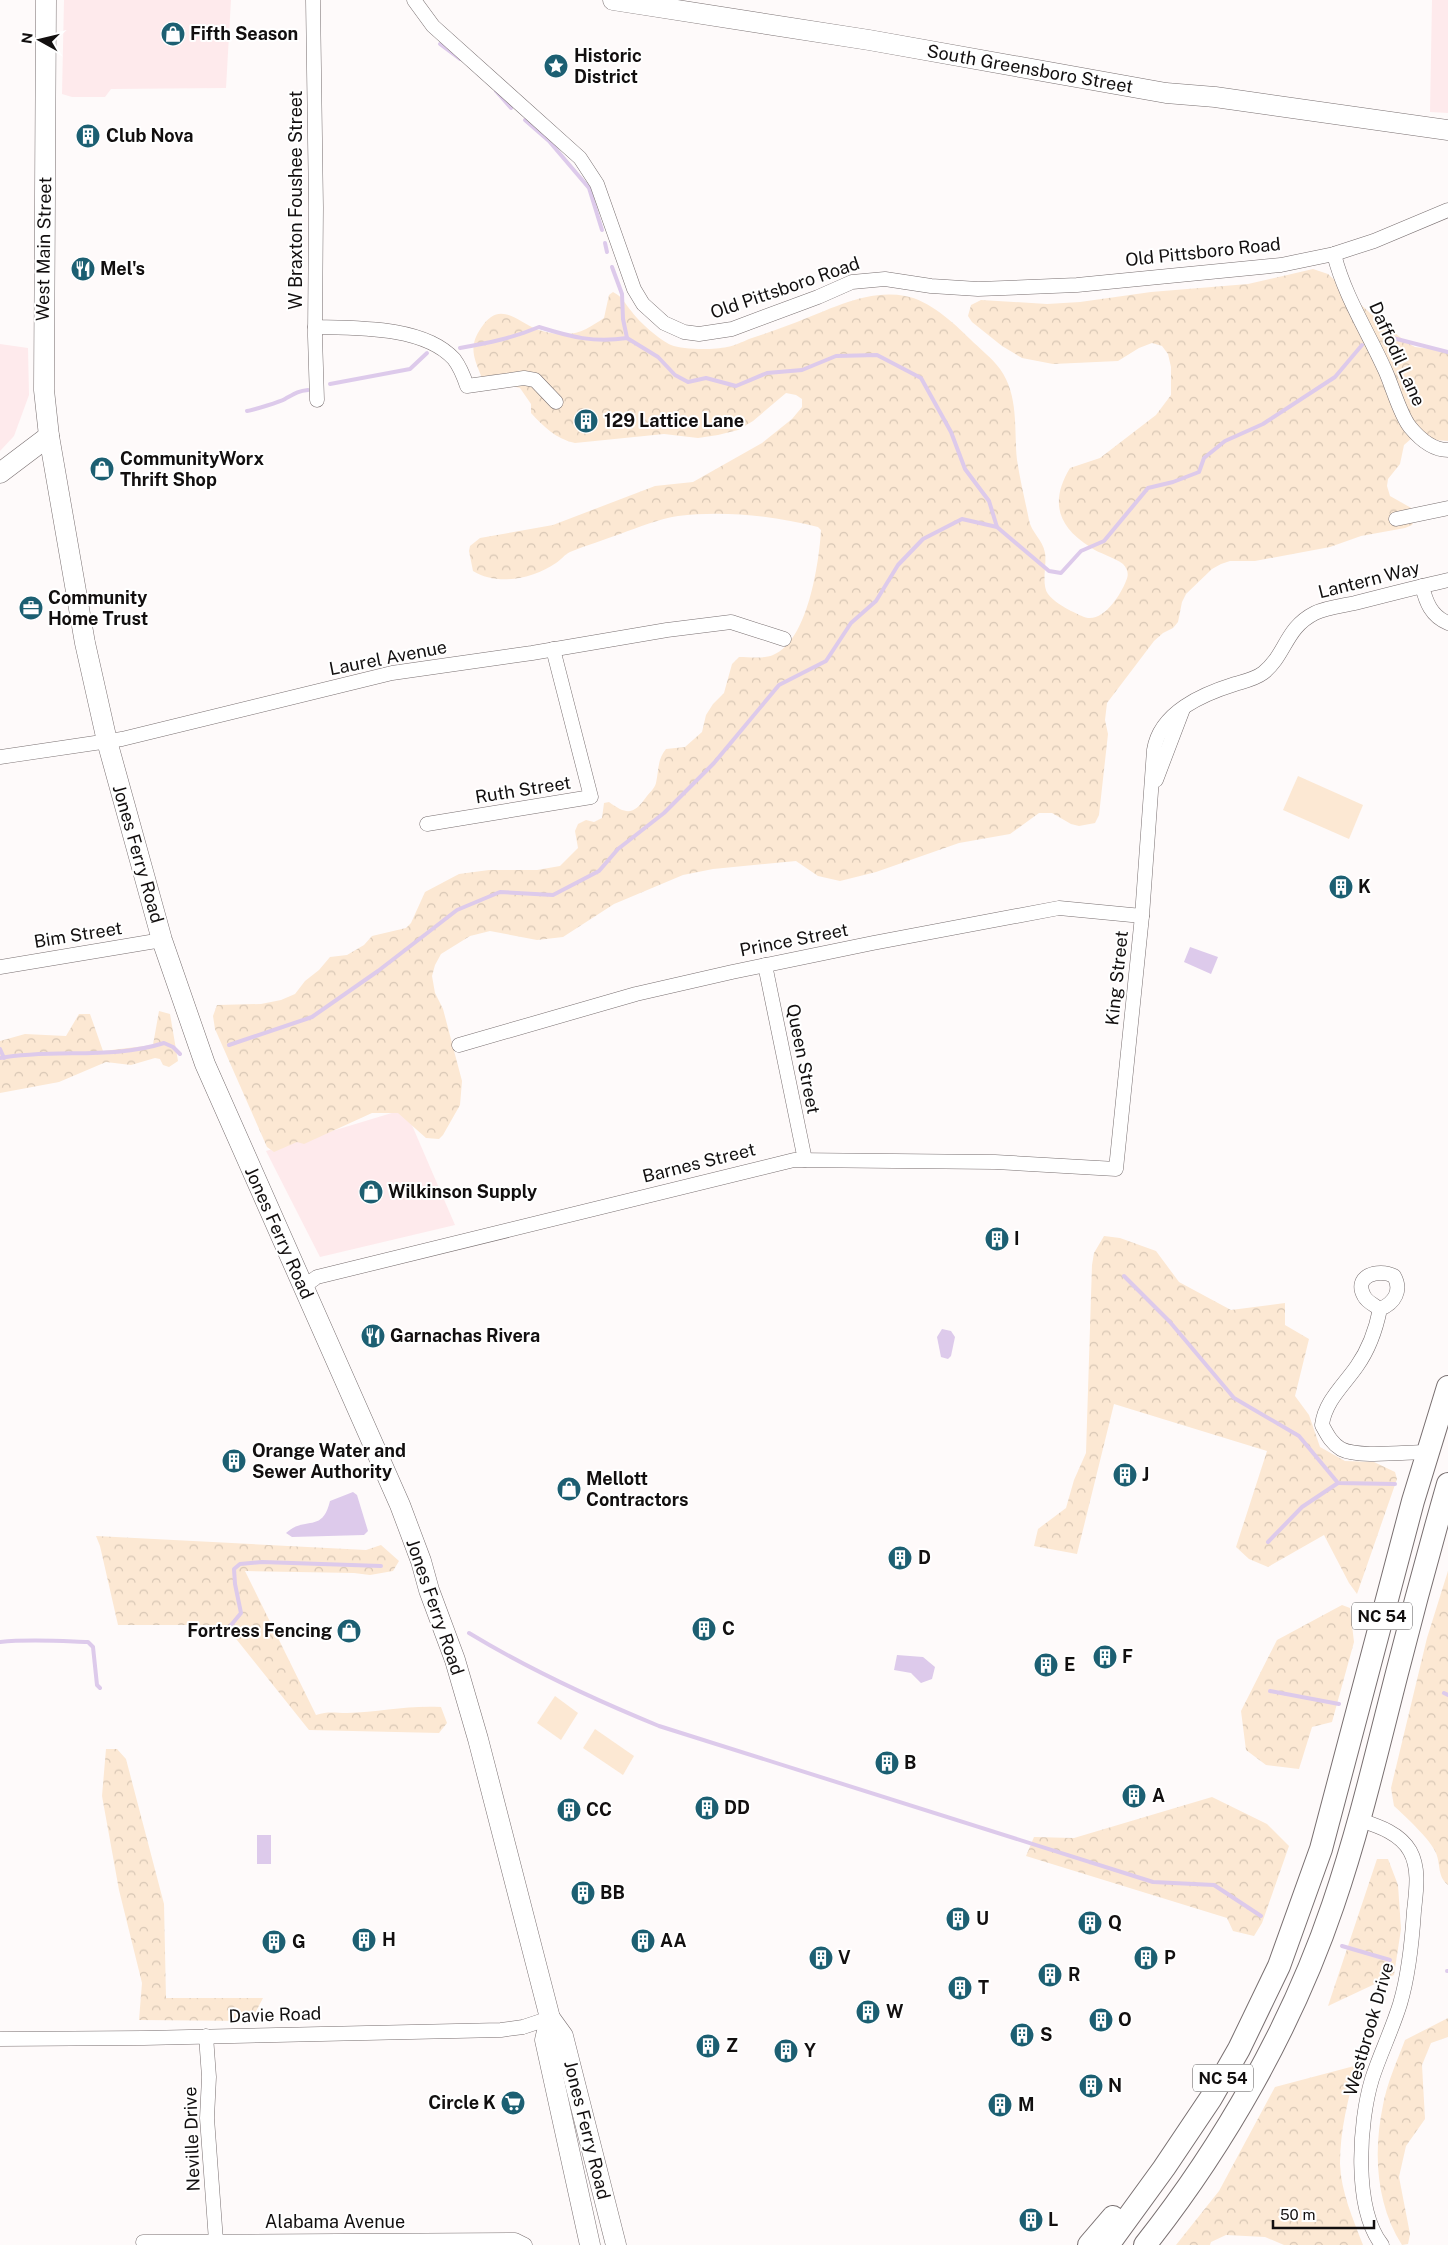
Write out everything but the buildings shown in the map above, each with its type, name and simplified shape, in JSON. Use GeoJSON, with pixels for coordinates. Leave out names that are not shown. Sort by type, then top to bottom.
{"type":"FeatureCollection","features":[{"type":"Feature","properties":{"kind":"highway","name":"NC 54"},"geometry":{"type":"LineString","coordinates":[[1108,2245],[1212,2098],[1239,2049],[1271,1981],[1302,1904],[1353,1731],[1392,1575],[1427,1452],[1448,1387]]}},
{"type":"Feature","properties":{"kind":"highway","name":"NC 54"},"geometry":{"type":"LineString","coordinates":[[1145,2245],[1206,2159],[1255,2079],[1297,1993],[1333,1907],[1360,1820],[1448,1484]]}},
{"type":"Feature","properties":{"kind":"highway"},"geometry":{"type":"LineString","coordinates":[[1353,1731],[1361,1746],[1352,1788],[1354,1814],[1360,1820]]}},
{"type":"Feature","properties":{"kind":"highway"},"geometry":{"type":"LineString","coordinates":[[1333,1804],[1340,1810],[1342,1825],[1327,1887],[1333,1907]]}},
{"type":"Feature","properties":{"kind":"highway"},"geometry":{"type":"LineString","coordinates":[[1088,2245],[1138,2188],[1164,2168]]}},
{"type":"Feature","properties":{"kind":"main road","name":"West Main Street"},"geometry":{"type":"LineString","coordinates":[[46,0],[43,364],[49,436]]}},
{"type":"Feature","properties":{"kind":"main road","name":"South Greensboro Street"},"geometry":{"type":"LineString","coordinates":[[613,0],[869,40],[1166,93],[1215,97],[1448,130]]}},
{"type":"Feature","properties":{"kind":"main road"},"geometry":{"type":"LineString","coordinates":[[0,474],[49,436]]}},
{"type":"Feature","properties":{"kind":"main road","name":"Jones Ferry Road"},"geometry":{"type":"LineString","coordinates":[[49,436],[85,642],[107,741],[162,940],[205,1064],[400,1505],[455,1660],[480,1746],[550,2018],[563,2036],[616,2245]]}},
{"type":"Feature","properties":{"kind":"main road","name":"Jones Ferry Road"},"geometry":{"type":"LineString","coordinates":[[550,2018],[545,2040],[590,2245]]}},
{"type":"Feature","properties":{"kind":"street","name":"W Braxton Foushee Street"},"geometry":{"type":"LineString","coordinates":[[313,0],[317,400]]}},
{"type":"Feature","properties":{"kind":"street","name":"Old Pittsboro Road"},"geometry":{"type":"LineString","coordinates":[[414,0],[433,26],[580,158],[598,184],[634,288],[653,315],[664,323],[684,332],[700,334],[732,330],[852,282],[872,279],[978,289],[1077,285],[1281,265],[1334,254],[1374,241],[1448,210]]}},
{"type":"Feature","properties":{"kind":"street","name":"Daffodil Lane"},"geometry":{"type":"LineString","coordinates":[[1334,254],[1338,273],[1386,371],[1409,426],[1425,442],[1435,448],[1448,450]]}},
{"type":"Feature","properties":{"kind":"street"},"geometry":{"type":"LineString","coordinates":[[315,327],[388,331],[421,338],[435,344],[451,356],[461,371],[467,386],[524,378],[535,380],[556,402]]}},
{"type":"Feature","properties":{"kind":"street"},"geometry":{"type":"LineString","coordinates":[[1396,519],[1448,508]]}},
{"type":"Feature","properties":{"kind":"street","name":"Lantern Way"},"geometry":{"type":"LineString","coordinates":[[1152,790],[1185,706],[1194,699],[1252,680],[1262,674],[1279,656],[1294,628],[1316,612],[1448,580]]}},
{"type":"Feature","properties":{"kind":"street"},"geometry":{"type":"LineString","coordinates":[[1422,586],[1426,602],[1437,618],[1448,622]]}},
{"type":"Feature","properties":{"kind":"street","name":"Laurel Avenue"},"geometry":{"type":"LineString","coordinates":[[0,757],[107,741],[392,673],[731,622],[784,639]]}},
{"type":"Feature","properties":{"kind":"street","name":"Ruth Street"},"geometry":{"type":"LineString","coordinates":[[427,824],[592,798],[553,649]]}},
{"type":"Feature","properties":{"kind":"street","name":"King Street"},"geometry":{"type":"LineString","coordinates":[[1116,1169],[1142,916],[1152,790]]}},
{"type":"Feature","properties":{"kind":"street","name":"Prince Street"},"geometry":{"type":"LineString","coordinates":[[459,1045],[636,994],[765,965],[1060,908],[1142,916]]}},
{"type":"Feature","properties":{"kind":"street","name":"Bim Street"},"geometry":{"type":"LineString","coordinates":[[0,966],[162,940]]}},
{"type":"Feature","properties":{"kind":"street","name":"Queen Street"},"geometry":{"type":"LineString","coordinates":[[765,965],[805,1160]]}},
{"type":"Feature","properties":{"kind":"street","name":"Barnes Street"},"geometry":{"type":"LineString","coordinates":[[303,1287],[317,1277],[740,1171],[794,1160],[995,1162],[1116,1169]]}},
{"type":"Feature","properties":{"kind":"street"},"geometry":{"type":"LineString","coordinates":[[1380,1309],[1372,1338],[1359,1364],[1328,1405],[1322,1425],[1334,1443],[1346,1451],[1364,1454],[1427,1452]]}},
{"type":"Feature","properties":{"kind":"street","name":"Westbrook Drive"},"geometry":{"type":"LineString","coordinates":[[1360,1820],[1381,1827],[1394,1834],[1410,1850],[1415,1864],[1416,1889],[1407,1971],[1400,2005],[1372,2080],[1363,2126],[1362,2180],[1366,2206],[1382,2245]]}},
{"type":"Feature","properties":{"kind":"street","name":"Davie Road"},"geometry":{"type":"LineString","coordinates":[[0,2039],[501,2030],[523,2027],[550,2018]]}},
{"type":"Feature","properties":{"kind":"street","name":"Neville Drive"},"geometry":{"type":"LineString","coordinates":[[206,2036],[209,2077],[207,2118],[216,2241]]}},
{"type":"Feature","properties":{"kind":"street","name":"Alabama Avenue"},"geometry":{"type":"LineString","coordinates":[[143,2242],[516,2240],[525,2245]]}},
{"type":"Feature","properties":{"kind":"shaded area"},"geometry":{"type":"Polygon","coordinates":[[[64,0],[231,0],[226,88],[111,89],[105,97],[72,97],[62,94],[64,0]]]}},
{"type":"Feature","properties":{"kind":"shaded area"},"geometry":{"type":"Polygon","coordinates":[[[1432,0],[1448,0],[1448,113],[1430,112],[1432,0]]]}},
{"type":"Feature","properties":{"kind":"shaded area"},"geometry":{"type":"Polygon","coordinates":[[[0,344],[28,348],[29,395],[14,436],[0,451],[0,344]]]}},
{"type":"Feature","properties":{"kind":"shaded area"},"geometry":{"type":"Polygon","coordinates":[[[1190,947],[1218,957],[1211,974],[1184,962],[1190,947]]]}},
{"type":"Feature","properties":{"kind":"shaded area"},"geometry":{"type":"Polygon","coordinates":[[[405,1109],[455,1225],[320,1257],[266,1151],[405,1109]]]}},
{"type":"Feature","properties":{"kind":"shaded area"},"geometry":{"type":"Polygon","coordinates":[[[942,1329],[951,1331],[955,1337],[951,1356],[948,1359],[941,1357],[937,1337],[942,1329]]]}},
{"type":"Feature","properties":{"kind":"shaded area"},"geometry":{"type":"Polygon","coordinates":[[[353,1492],[357,1495],[368,1531],[364,1535],[292,1537],[286,1533],[300,1525],[318,1521],[327,1511],[330,1501],[353,1492]]]}},
{"type":"Feature","properties":{"kind":"shaded area"},"geometry":{"type":"Polygon","coordinates":[[[897,1655],[923,1657],[935,1667],[932,1679],[921,1683],[911,1673],[894,1670],[897,1655]]]}},
{"type":"Feature","properties":{"kind":"shaded area"},"geometry":{"type":"Polygon","coordinates":[[[257,1835],[271,1835],[271,1864],[257,1864],[257,1835]]]}},
{"type":"Feature","properties":{"kind":"green space"},"geometry":{"type":"Polygon","coordinates":[[[1313,269],[1328,274],[1370,313],[1406,342],[1415,347],[1448,351],[1448,441],[1412,438],[1404,445],[1400,464],[1388,479],[1387,486],[1390,496],[1413,509],[1415,518],[1412,525],[1361,536],[1330,547],[1255,561],[1230,561],[1212,569],[1186,594],[1182,602],[1178,622],[1173,628],[1163,633],[1154,641],[1107,703],[1105,720],[1108,734],[1099,815],[1095,823],[1079,826],[1071,824],[1052,813],[1039,813],[1010,834],[959,843],[876,872],[840,881],[818,876],[796,861],[713,869],[683,875],[614,904],[563,937],[537,940],[490,931],[470,936],[441,954],[432,976],[435,993],[443,1009],[462,1081],[460,1105],[443,1135],[439,1139],[426,1138],[398,1113],[372,1113],[304,1144],[297,1142],[274,1152],[267,1147],[215,1029],[213,1016],[217,1005],[261,1004],[281,1000],[295,994],[305,981],[319,970],[330,957],[347,955],[364,945],[372,936],[406,928],[411,923],[425,892],[459,874],[489,870],[537,870],[560,866],[578,848],[575,831],[578,824],[586,820],[594,822],[602,818],[604,803],[609,802],[626,811],[634,810],[638,806],[655,785],[660,761],[666,749],[685,747],[702,732],[706,715],[713,704],[724,693],[732,664],[739,657],[769,656],[785,647],[795,634],[809,600],[818,561],[821,530],[818,527],[801,523],[748,515],[695,514],[664,519],[570,552],[547,569],[526,577],[515,579],[493,578],[473,571],[469,551],[470,546],[480,538],[553,525],[655,486],[693,482],[762,443],[792,419],[802,407],[802,399],[796,395],[786,393],[753,421],[738,430],[718,435],[698,438],[664,434],[575,443],[562,439],[551,432],[531,413],[531,404],[520,388],[482,378],[473,347],[477,335],[488,320],[494,315],[501,314],[514,317],[542,331],[559,334],[574,333],[584,330],[604,318],[609,295],[613,292],[622,298],[645,326],[666,343],[683,348],[707,349],[732,346],[850,301],[877,295],[905,296],[923,302],[941,313],[956,326],[993,361],[1006,379],[1015,413],[1017,460],[1029,520],[1045,553],[1046,590],[1050,597],[1071,611],[1081,616],[1094,618],[1112,605],[1124,586],[1128,572],[1123,564],[1090,547],[1070,530],[1060,512],[1060,491],[1070,468],[1100,458],[1156,415],[1171,395],[1171,367],[1168,354],[1162,346],[1152,343],[1139,348],[1118,361],[1053,364],[1022,358],[1002,346],[972,322],[968,316],[971,305],[981,300],[1047,304],[1080,302],[1151,292],[1248,284],[1313,269]]]}},
{"type":"Feature","properties":{"kind":"green space"},"geometry":{"type":"Polygon","coordinates":[[[1298,776],[1363,805],[1349,839],[1283,810],[1298,776]]]}},
{"type":"Feature","properties":{"kind":"green space"},"geometry":{"type":"Polygon","coordinates":[[[159,1011],[170,1014],[178,1061],[169,1067],[163,1065],[160,1059],[155,1058],[131,1065],[106,1062],[59,1082],[0,1093],[0,1041],[25,1034],[66,1036],[79,1014],[90,1014],[103,1051],[153,1045],[159,1011]]]}},
{"type":"Feature","properties":{"kind":"green space"},"geometry":{"type":"Polygon","coordinates":[[[1104,1236],[1120,1238],[1156,1251],[1179,1282],[1231,1310],[1285,1303],[1285,1325],[1309,1339],[1295,1396],[1309,1415],[1320,1447],[1345,1461],[1374,1462],[1395,1472],[1397,1479],[1357,1594],[1349,1583],[1324,1535],[1268,1567],[1249,1559],[1236,1547],[1267,1451],[1114,1404],[1077,1554],[1034,1546],[1038,1529],[1066,1508],[1074,1480],[1086,1453],[1092,1265],[1094,1253],[1104,1236]]]}},
{"type":"Feature","properties":{"kind":"green space"},"geometry":{"type":"Polygon","coordinates":[[[96,1536],[366,1550],[381,1545],[399,1561],[393,1571],[370,1575],[245,1571],[316,1715],[417,1707],[441,1707],[447,1723],[439,1733],[309,1730],[233,1635],[214,1625],[118,1625],[96,1536]]]}},
{"type":"Feature","properties":{"kind":"green space"},"geometry":{"type":"Polygon","coordinates":[[[1448,1571],[1448,1885],[1442,1878],[1438,1857],[1429,1842],[1394,1806],[1391,1788],[1427,1638],[1448,1571]]]}},
{"type":"Feature","properties":{"kind":"green space"},"geometry":{"type":"Polygon","coordinates":[[[1342,1605],[1350,1608],[1354,1642],[1332,1722],[1312,1727],[1299,1769],[1266,1765],[1246,1750],[1241,1711],[1277,1640],[1342,1605]]]}},
{"type":"Feature","properties":{"kind":"green space"},"geometry":{"type":"Polygon","coordinates":[[[555,1696],[578,1713],[561,1740],[537,1723],[555,1696]]]}},
{"type":"Feature","properties":{"kind":"green space"},"geometry":{"type":"Polygon","coordinates":[[[595,1729],[634,1756],[623,1775],[583,1748],[595,1729]]]}},
{"type":"Feature","properties":{"kind":"green space"},"geometry":{"type":"Polygon","coordinates":[[[106,1749],[117,1749],[126,1759],[164,1904],[166,1998],[263,1998],[251,2021],[139,2020],[142,1983],[119,1890],[102,1796],[106,1749]]]}},
{"type":"Feature","properties":{"kind":"green space"},"geometry":{"type":"Polygon","coordinates":[[[1212,1797],[1267,1824],[1289,1846],[1262,1923],[1254,1936],[1233,1931],[1227,1918],[1026,1856],[1034,1837],[1074,1838],[1212,1797]]]}},
{"type":"Feature","properties":{"kind":"green space"},"geometry":{"type":"Polygon","coordinates":[[[1377,1859],[1388,1859],[1398,1885],[1401,1929],[1394,1975],[1328,2006],[1377,1859]]]}},
{"type":"Feature","properties":{"kind":"green space"},"geometry":{"type":"Polygon","coordinates":[[[1448,2018],[1448,2037],[1431,2043],[1422,2065],[1425,2119],[1406,2146],[1399,2177],[1410,2234],[1408,2244],[1402,2245],[1387,2213],[1379,2178],[1378,2141],[1383,2105],[1405,2040],[1448,2018]]]}},
{"type":"Feature","properties":{"kind":"green space"},"geometry":{"type":"Polygon","coordinates":[[[1358,2065],[1345,2114],[1340,2164],[1345,2195],[1363,2245],[1284,2245],[1265,2237],[1226,2235],[1211,2242],[1210,2245],[1176,2245],[1219,2191],[1275,2087],[1358,2065]]]}},
{"type":"Feature","properties":{"kind":"waterway"},"geometry":{"type":"LineString","coordinates":[[440,44],[460,59]]}},
{"type":"Feature","properties":{"kind":"waterway"},"geometry":{"type":"LineString","coordinates":[[496,91],[511,108]]}},
{"type":"Feature","properties":{"kind":"waterway"},"geometry":{"type":"LineString","coordinates":[[525,120],[549,141],[589,188],[602,230]]}},
{"type":"Feature","properties":{"kind":"waterway"},"geometry":{"type":"LineString","coordinates":[[605,243],[607,252]]}},
{"type":"Feature","properties":{"kind":"waterway"},"geometry":{"type":"LineString","coordinates":[[612,267],[622,294],[623,319],[627,338]]}},
{"type":"Feature","properties":{"kind":"waterway"},"geometry":{"type":"LineString","coordinates":[[460,348],[500,340],[539,327],[583,338],[604,340],[627,338],[658,357],[675,375],[688,382],[706,378],[736,386],[767,373],[802,370],[836,356],[877,355],[921,378],[951,432],[965,469],[989,501],[997,527]]}},
{"type":"Feature","properties":{"kind":"waterway"},"geometry":{"type":"LineString","coordinates":[[1389,337],[1448,352]]}},
{"type":"Feature","properties":{"kind":"waterway"},"geometry":{"type":"LineString","coordinates":[[229,1045],[312,1017],[378,971],[457,910],[500,892],[553,895],[599,871],[618,849],[664,813],[714,763],[779,685],[826,661],[851,623],[876,601],[898,565],[923,539],[962,519],[997,527],[1049,571],[1061,573],[1081,551],[1104,541],[1148,488],[1173,482],[1199,472],[1204,458],[1225,441],[1263,424],[1335,377],[1362,345]]}},
{"type":"Feature","properties":{"kind":"waterway"},"geometry":{"type":"LineString","coordinates":[[330,384],[410,369],[427,353]]}},
{"type":"Feature","properties":{"kind":"waterway"},"geometry":{"type":"LineString","coordinates":[[247,411],[278,402],[308,390]]}},
{"type":"Feature","properties":{"kind":"waterway"},"geometry":{"type":"LineString","coordinates":[[0,1058],[20,1055],[103,1053],[144,1048],[164,1043],[173,1047],[180,1054]]}},
{"type":"Feature","properties":{"kind":"waterway"},"geometry":{"type":"LineString","coordinates":[[0,1049],[4,1058]]}},
{"type":"Feature","properties":{"kind":"waterway"},"geometry":{"type":"LineString","coordinates":[[1124,1276],[1170,1322],[1234,1398],[1299,1436],[1338,1483],[1395,1484]]}},
{"type":"Feature","properties":{"kind":"waterway"},"geometry":{"type":"LineString","coordinates":[[1268,1542],[1302,1507],[1338,1483]]}},
{"type":"Feature","properties":{"kind":"waterway"},"geometry":{"type":"LineString","coordinates":[[227,1630],[241,1613],[234,1569],[240,1564],[262,1562],[381,1566]]}},
{"type":"Feature","properties":{"kind":"waterway"},"geometry":{"type":"LineString","coordinates":[[469,1633],[562,1683],[659,1726],[1153,1882],[1214,1885],[1261,1916]]}},
{"type":"Feature","properties":{"kind":"waterway"},"geometry":{"type":"LineString","coordinates":[[0,1642],[33,1640],[88,1642],[93,1647],[97,1685],[100,1688]]}},
{"type":"Feature","properties":{"kind":"waterway"},"geometry":{"type":"LineString","coordinates":[[1270,1691],[1339,1704]]}},
{"type":"Feature","properties":{"kind":"waterway"},"geometry":{"type":"LineString","coordinates":[[1444,1693],[1448,1695]]}},
{"type":"Feature","properties":{"kind":"waterway"},"geometry":{"type":"LineString","coordinates":[[1342,1946],[1390,1960]]}},
{"type":"Feature","properties":{"kind":"place","name":"Fifth Season"},"geometry":{"type":"Point","coordinates":[173,34]}},
{"type":"Feature","properties":{"kind":"place","name":"Historic District"},"geometry":{"type":"Point","coordinates":[556,66]}},
{"type":"Feature","properties":{"kind":"place","name":"Club Nova"},"geometry":{"type":"Point","coordinates":[88,136]}},
{"type":"Feature","properties":{"kind":"place","name":"Mel's"},"geometry":{"type":"Point","coordinates":[83,269]}},
{"type":"Feature","properties":{"kind":"place","name":"129 Lattice Lane"},"geometry":{"type":"Point","coordinates":[586,421]}},
{"type":"Feature","properties":{"kind":"place","name":"CommunityWorx Thrift Shop"},"geometry":{"type":"Point","coordinates":[102,469]}},
{"type":"Feature","properties":{"kind":"place","name":"Community Home Trust"},"geometry":{"type":"Point","coordinates":[31,608]}},
{"type":"Feature","properties":{"kind":"place","name":"K"},"geometry":{"type":"Point","coordinates":[1341,887]}},
{"type":"Feature","properties":{"kind":"place","name":"Wilkinson Supply"},"geometry":{"type":"Point","coordinates":[371,1192]}},
{"type":"Feature","properties":{"kind":"place","name":"I"},"geometry":{"type":"Point","coordinates":[997,1239]}},
{"type":"Feature","properties":{"kind":"place","name":"Garnachas Rivera"},"geometry":{"type":"Point","coordinates":[373,1336]}},
{"type":"Feature","properties":{"kind":"place","name":"Orange Water and Sewer Authority"},"geometry":{"type":"Point","coordinates":[234,1461]}},
{"type":"Feature","properties":{"kind":"place","name":"J"},"geometry":{"type":"Point","coordinates":[1125,1475]}},
{"type":"Feature","properties":{"kind":"place","name":"Mellott Contractors"},"geometry":{"type":"Point","coordinates":[569,1489]}},
{"type":"Feature","properties":{"kind":"place","name":"D"},"geometry":{"type":"Point","coordinates":[900,1558]}},
{"type":"Feature","properties":{"kind":"place","name":"C"},"geometry":{"type":"Point","coordinates":[704,1629]}},
{"type":"Feature","properties":{"kind":"place","name":"Fortress Fencing"},"geometry":{"type":"Point","coordinates":[349,1631]}},
{"type":"Feature","properties":{"kind":"place","name":"F"},"geometry":{"type":"Point","coordinates":[1105,1657]}},
{"type":"Feature","properties":{"kind":"place","name":"E"},"geometry":{"type":"Point","coordinates":[1046,1665]}},
{"type":"Feature","properties":{"kind":"place","name":"B"},"geometry":{"type":"Point","coordinates":[887,1763]}},
{"type":"Feature","properties":{"kind":"place","name":"A"},"geometry":{"type":"Point","coordinates":[1134,1796]}},
{"type":"Feature","properties":{"kind":"place","name":"DD"},"geometry":{"type":"Point","coordinates":[707,1808]}},
{"type":"Feature","properties":{"kind":"place","name":"CC"},"geometry":{"type":"Point","coordinates":[569,1810]}},
{"type":"Feature","properties":{"kind":"place","name":"BB"},"geometry":{"type":"Point","coordinates":[583,1893]}},
{"type":"Feature","properties":{"kind":"place","name":"U"},"geometry":{"type":"Point","coordinates":[958,1919]}},
{"type":"Feature","properties":{"kind":"place","name":"Q"},"geometry":{"type":"Point","coordinates":[1090,1923]}},
{"type":"Feature","properties":{"kind":"place","name":"H"},"geometry":{"type":"Point","coordinates":[364,1940]}},
{"type":"Feature","properties":{"kind":"place","name":"AA"},"geometry":{"type":"Point","coordinates":[643,1941]}},
{"type":"Feature","properties":{"kind":"place","name":"G"},"geometry":{"type":"Point","coordinates":[274,1942]}},
{"type":"Feature","properties":{"kind":"place","name":"V"},"geometry":{"type":"Point","coordinates":[821,1958]}},
{"type":"Feature","properties":{"kind":"place","name":"P"},"geometry":{"type":"Point","coordinates":[1146,1958]}},
{"type":"Feature","properties":{"kind":"place","name":"R"},"geometry":{"type":"Point","coordinates":[1050,1975]}},
{"type":"Feature","properties":{"kind":"place","name":"T"},"geometry":{"type":"Point","coordinates":[960,1988]}},
{"type":"Feature","properties":{"kind":"place","name":"W"},"geometry":{"type":"Point","coordinates":[868,2012]}},
{"type":"Feature","properties":{"kind":"place","name":"O"},"geometry":{"type":"Point","coordinates":[1101,2020]}},
{"type":"Feature","properties":{"kind":"place","name":"S"},"geometry":{"type":"Point","coordinates":[1022,2035]}},
{"type":"Feature","properties":{"kind":"place","name":"Z"},"geometry":{"type":"Point","coordinates":[708,2046]}},
{"type":"Feature","properties":{"kind":"place","name":"Y"},"geometry":{"type":"Point","coordinates":[786,2051]}},
{"type":"Feature","properties":{"kind":"place","name":"N"},"geometry":{"type":"Point","coordinates":[1091,2086]}},
{"type":"Feature","properties":{"kind":"place","name":"Circle K"},"geometry":{"type":"Point","coordinates":[513,2103]}},
{"type":"Feature","properties":{"kind":"place","name":"M"},"geometry":{"type":"Point","coordinates":[1000,2105]}},
{"type":"Feature","properties":{"kind":"place","name":"L"},"geometry":{"type":"Point","coordinates":[1031,2220]}}]}
